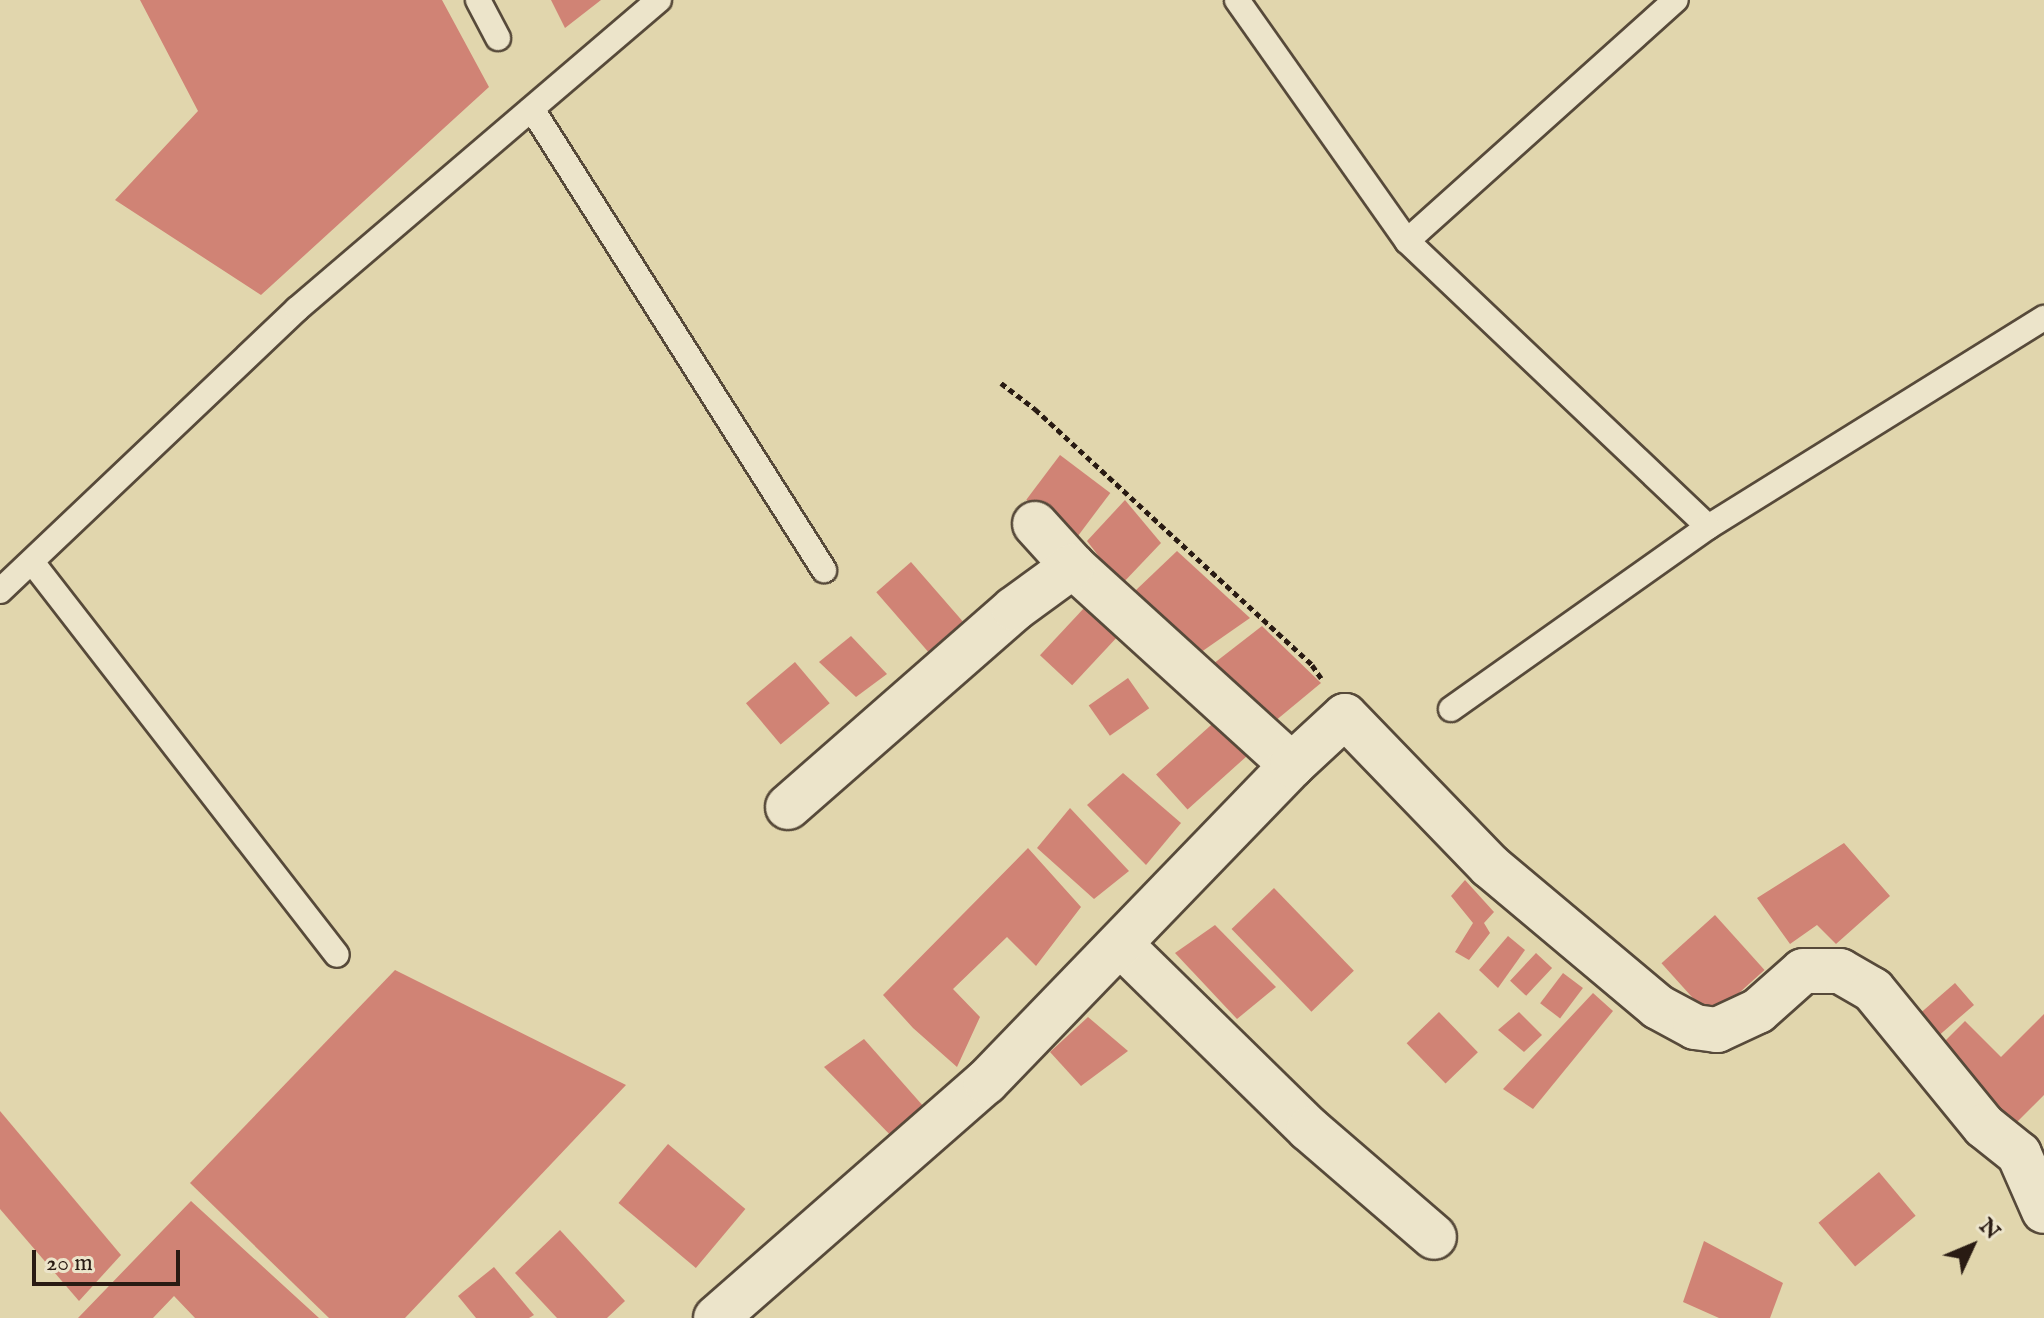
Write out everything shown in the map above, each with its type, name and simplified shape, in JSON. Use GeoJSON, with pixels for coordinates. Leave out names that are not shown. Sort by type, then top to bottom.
{"type":"FeatureCollection","features":[{"type":"Feature","properties":{"kind":"street"},"geometry":{"type":"LineString","coordinates":[[1035,524],[1073,566],[1292,765]]}},
{"type":"Feature","properties":{"kind":"street"},"geometry":{"type":"LineString","coordinates":[[788,807],[1014,609],[1073,566]]}},
{"type":"Feature","properties":{"kind":"street"},"geometry":{"type":"LineString","coordinates":[[716,1318],[986,1082],[1292,765],[1345,716],[1490,866],[1658,1007],[1695,1027],[1717,1030],[1758,1011],[1803,971],[1840,971],[1873,990],[1984,1126],[2031,1143],[2044,1211]]}},
{"type":"Feature","properties":{"kind":"street"},"geometry":{"type":"LineString","coordinates":[[1120,944],[1309,1129],[1434,1237]]}},
{"type":"Feature","properties":{"kind":"lane"},"geometry":{"type":"LineString","coordinates":[[478,0],[498,38]]}},
{"type":"Feature","properties":{"kind":"lane"},"geometry":{"type":"LineString","coordinates":[[0,591],[297,309],[659,0]]}},
{"type":"Feature","properties":{"kind":"lane"},"geometry":{"type":"LineString","coordinates":[[1237,0],[1407,241],[1708,527]]}},
{"type":"Feature","properties":{"kind":"lane"},"geometry":{"type":"LineString","coordinates":[[1407,241],[1676,0]]}},
{"type":"Feature","properties":{"kind":"lane"},"geometry":{"type":"LineString","coordinates":[[532,109],[824,570]]}},
{"type":"Feature","properties":{"kind":"lane"},"geometry":{"type":"LineString","coordinates":[[1451,709],[1708,527],[2044,318]]}},
{"type":"Feature","properties":{"kind":"lane"},"geometry":{"type":"LineString","coordinates":[[32,562],[337,955]]}},
{"type":"Feature","properties":{"kind":"path"},"geometry":{"type":"LineString","coordinates":[[1001,383],[1035,409],[1312,665],[1345,716]]}},
{"type":"Feature","properties":{"kind":"building"},"geometry":{"type":"Polygon","coordinates":[[[140,0],[442,0],[489,87],[261,295],[115,200],[198,111],[140,0]]]}},
{"type":"Feature","properties":{"kind":"building"},"geometry":{"type":"Polygon","coordinates":[[[551,0],[601,0],[565,28],[551,0]]]}},
{"type":"Feature","properties":{"kind":"building"},"geometry":{"type":"Polygon","coordinates":[[[1060,455],[1110,493],[1077,538],[1026,500],[1060,455]]]}},
{"type":"Feature","properties":{"kind":"building"},"geometry":{"type":"Polygon","coordinates":[[[1125,500],[1161,543],[1121,585],[1087,541],[1125,500]]]}},
{"type":"Feature","properties":{"kind":"building"},"geometry":{"type":"Polygon","coordinates":[[[1177,551],[1250,618],[1194,657],[1135,591],[1177,551]]]}},
{"type":"Feature","properties":{"kind":"building"},"geometry":{"type":"Polygon","coordinates":[[[911,562],[963,622],[928,652],[876,592],[911,562]]]}},
{"type":"Feature","properties":{"kind":"building"},"geometry":{"type":"Polygon","coordinates":[[[1085,607],[1117,637],[1072,685],[1040,655],[1085,607]]]}},
{"type":"Feature","properties":{"kind":"building"},"geometry":{"type":"Polygon","coordinates":[[[1262,626],[1321,683],[1269,726],[1213,664],[1262,626]]]}},
{"type":"Feature","properties":{"kind":"building"},"geometry":{"type":"Polygon","coordinates":[[[851,636],[887,674],[856,697],[819,662],[851,636]]]}},
{"type":"Feature","properties":{"kind":"building"},"geometry":{"type":"Polygon","coordinates":[[[795,662],[830,703],[781,745],[746,703],[795,662]]]}},
{"type":"Feature","properties":{"kind":"building"},"geometry":{"type":"Polygon","coordinates":[[[1128,678],[1149,708],[1110,736],[1089,706],[1128,678]]]}},
{"type":"Feature","properties":{"kind":"building"},"geometry":{"type":"Polygon","coordinates":[[[1220,717],[1251,752],[1188,809],[1156,775],[1220,717]]]}},
{"type":"Feature","properties":{"kind":"building"},"geometry":{"type":"Polygon","coordinates":[[[1123,773],[1181,823],[1146,865],[1087,805],[1123,773]]]}},
{"type":"Feature","properties":{"kind":"building"},"geometry":{"type":"Polygon","coordinates":[[[1070,808],[1129,871],[1094,899],[1037,848],[1070,808]]]}},
{"type":"Feature","properties":{"kind":"building"},"geometry":{"type":"Polygon","coordinates":[[[1844,843],[1890,896],[1836,944],[1817,925],[1790,944],[1757,898],[1844,843]]]}},
{"type":"Feature","properties":{"kind":"building"},"geometry":{"type":"Polygon","coordinates":[[[1028,848],[1081,907],[1036,966],[1007,937],[953,989],[980,1017],[957,1067],[913,1028],[883,995],[1028,848]]]}},
{"type":"Feature","properties":{"kind":"building"},"geometry":{"type":"Polygon","coordinates":[[[1465,880],[1494,912],[1484,923],[1490,933],[1469,960],[1455,952],[1473,923],[1451,896],[1465,880]]]}},
{"type":"Feature","properties":{"kind":"building"},"geometry":{"type":"Polygon","coordinates":[[[1274,888],[1354,971],[1311,1012],[1232,929],[1274,888]]]}},
{"type":"Feature","properties":{"kind":"building"},"geometry":{"type":"Polygon","coordinates":[[[1715,915],[1765,970],[1711,1018],[1661,963],[1715,915]]]}},
{"type":"Feature","properties":{"kind":"building"},"geometry":{"type":"Polygon","coordinates":[[[1215,925],[1276,987],[1237,1019],[1175,953],[1215,925]]]}},
{"type":"Feature","properties":{"kind":"building"},"geometry":{"type":"Polygon","coordinates":[[[1508,936],[1525,950],[1498,988],[1479,970],[1508,936]]]}},
{"type":"Feature","properties":{"kind":"building"},"geometry":{"type":"Polygon","coordinates":[[[1536,953],[1552,968],[1526,996],[1510,981],[1536,953]]]}},
{"type":"Feature","properties":{"kind":"building"},"geometry":{"type":"Polygon","coordinates":[[[395,970],[626,1085],[405,1318],[329,1318],[190,1183],[395,970]]]}},
{"type":"Feature","properties":{"kind":"building"},"geometry":{"type":"Polygon","coordinates":[[[1563,973],[1583,988],[1560,1018],[1540,1003],[1563,973]]]}},
{"type":"Feature","properties":{"kind":"building"},"geometry":{"type":"Polygon","coordinates":[[[1955,983],[1974,1005],[1928,1045],[1909,1023],[1955,983]]]}},
{"type":"Feature","properties":{"kind":"building"},"geometry":{"type":"Polygon","coordinates":[[[1593,993],[1613,1011],[1533,1109],[1503,1089],[1593,993]]]}},
{"type":"Feature","properties":{"kind":"building"},"geometry":{"type":"Polygon","coordinates":[[[1439,1012],[1478,1052],[1446,1084],[1407,1043],[1439,1012]]]}},
{"type":"Feature","properties":{"kind":"building"},"geometry":{"type":"Polygon","coordinates":[[[1519,1012],[1542,1035],[1524,1052],[1498,1030],[1519,1012]]]}},
{"type":"Feature","properties":{"kind":"building"},"geometry":{"type":"Polygon","coordinates":[[[2044,1014],[2044,1095],[2010,1129],[1935,1051],[1965,1021],[2001,1057],[2044,1014]]]}},
{"type":"Feature","properties":{"kind":"building"},"geometry":{"type":"Polygon","coordinates":[[[1088,1017],[1128,1051],[1081,1086],[1050,1052],[1088,1017]]]}},
{"type":"Feature","properties":{"kind":"building"},"geometry":{"type":"Polygon","coordinates":[[[864,1039],[924,1107],[898,1143],[824,1067],[864,1039]]]}},
{"type":"Feature","properties":{"kind":"building"},"geometry":{"type":"Polygon","coordinates":[[[0,1111],[121,1255],[79,1301],[0,1209],[0,1111]]]}},
{"type":"Feature","properties":{"kind":"building"},"geometry":{"type":"Polygon","coordinates":[[[668,1144],[745,1209],[696,1268],[619,1203],[668,1144]]]}},
{"type":"Feature","properties":{"kind":"building"},"geometry":{"type":"Polygon","coordinates":[[[1879,1172],[1916,1216],[1855,1266],[1818,1223],[1879,1172]]]}},
{"type":"Feature","properties":{"kind":"building"},"geometry":{"type":"Polygon","coordinates":[[[191,1201],[319,1318],[195,1318],[174,1296],[153,1318],[78,1318],[191,1201]]]}},
{"type":"Feature","properties":{"kind":"building"},"geometry":{"type":"Polygon","coordinates":[[[560,1230],[625,1301],[607,1318],[557,1318],[515,1273],[560,1230]]]}},
{"type":"Feature","properties":{"kind":"building"},"geometry":{"type":"Polygon","coordinates":[[[1704,1241],[1783,1283],[1770,1318],[1719,1318],[1683,1302],[1704,1241]]]}},
{"type":"Feature","properties":{"kind":"building"},"geometry":{"type":"Polygon","coordinates":[[[494,1267],[534,1315],[529,1318],[476,1318],[458,1296],[494,1267]]]}}]}
